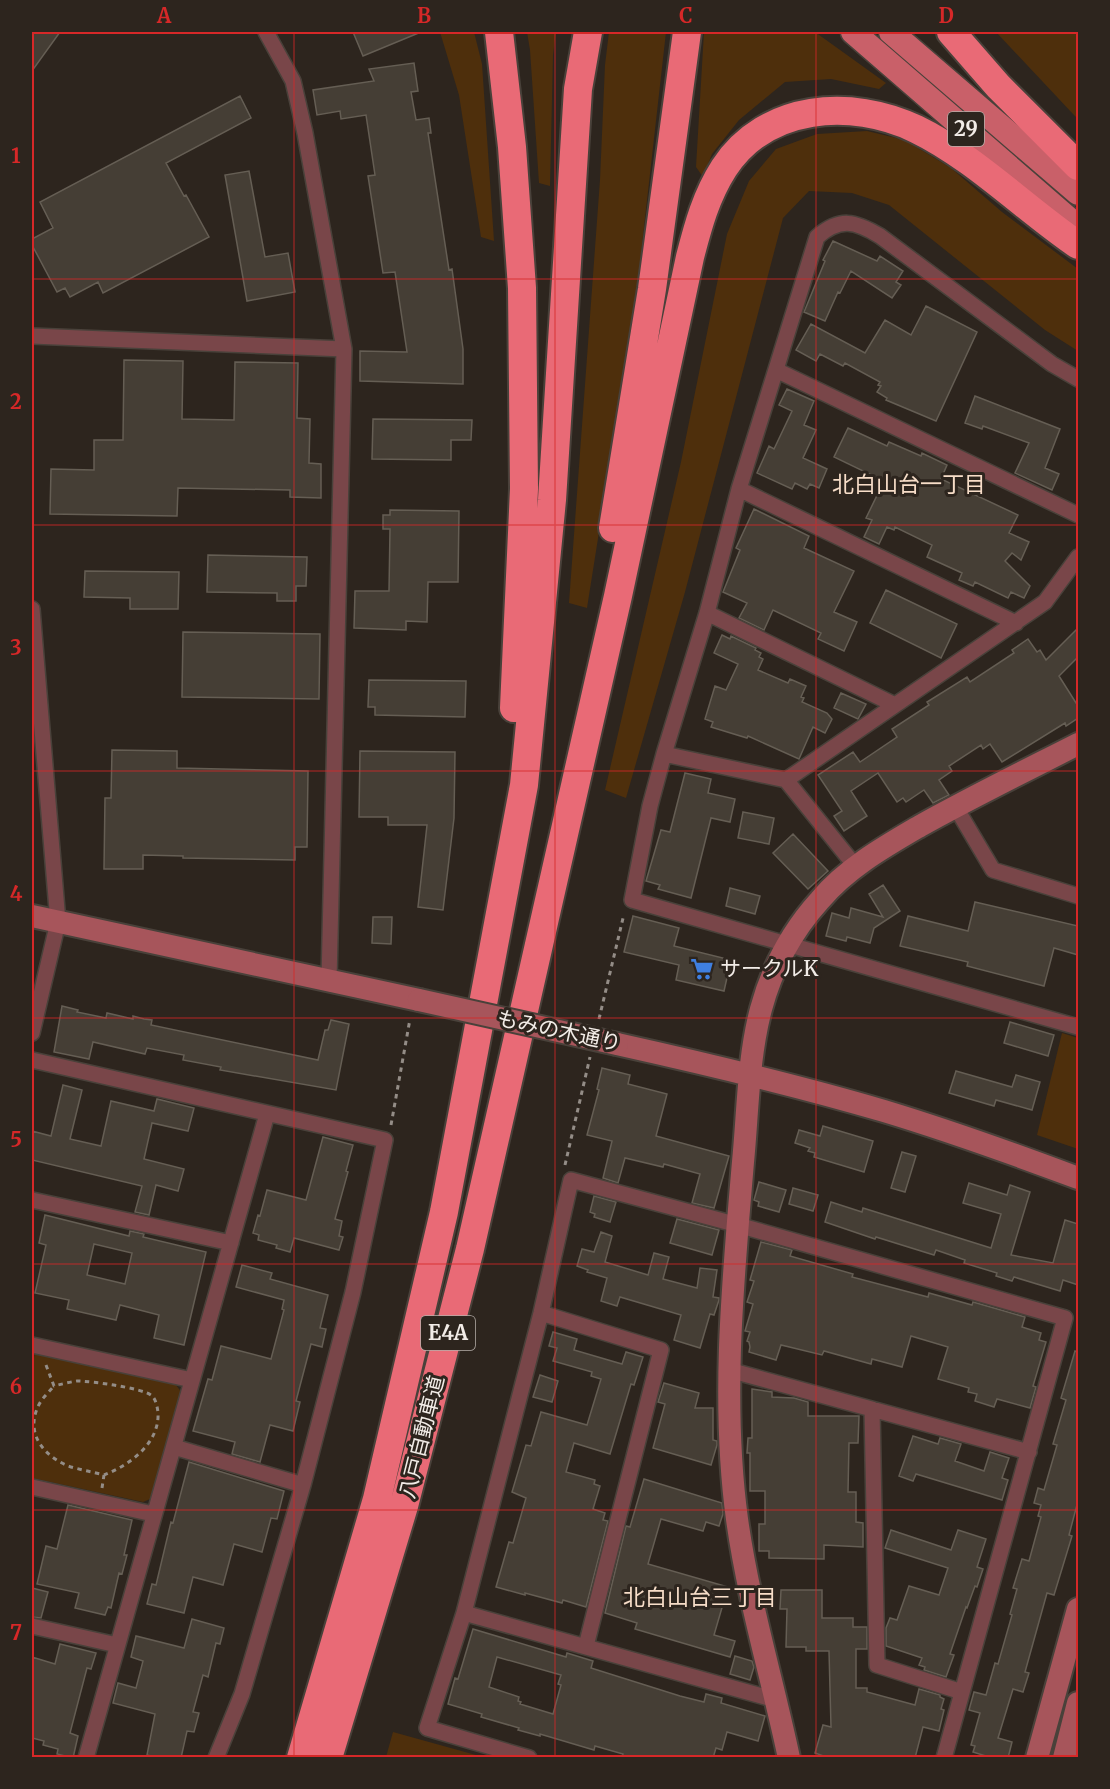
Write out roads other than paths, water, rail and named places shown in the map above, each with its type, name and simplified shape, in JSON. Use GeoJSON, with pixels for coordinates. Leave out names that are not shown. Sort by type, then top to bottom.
{"type":"FeatureCollection","features":[{"type":"Feature","properties":{"kind":"highway"},"geometry":{"type":"LineString","coordinates":[[492,958],[508,791],[519,636],[524,489],[522,288],[512,147],[500,32]]}},
{"type":"Feature","properties":{"kind":"highway"},"geometry":{"type":"LineString","coordinates":[[492,958],[524,785],[538,655],[552,500],[579,89],[588,32]]}},
{"type":"Feature","properties":{"kind":"highway"},"geometry":{"type":"LineString","coordinates":[[549,903],[650,301],[687,32]]}},
{"type":"Feature","properties":{"kind":"highway"},"geometry":{"type":"LineString","coordinates":[[951,32],[998,86],[1078,166]]}},
{"type":"Feature","properties":{"kind":"highway"},"geometry":{"type":"LineString","coordinates":[[549,903],[618,596],[690,257],[701,216],[713,187],[726,166],[743,146],[764,130],[788,118],[812,112],[837,110],[861,111],[888,117],[946,146],[1078,245]]}},
{"type":"Feature","properties":{"kind":"highway","name":"八戸自動車道"},"geometry":{"type":"LineString","coordinates":[[328,1758],[404,1506],[470,1249],[549,903]]}},
{"type":"Feature","properties":{"kind":"highway","name":"八戸自動車道"},"geometry":{"type":"LineString","coordinates":[[301,1758],[377,1499],[444,1212],[492,958]]}},
{"type":"Feature","properties":{"kind":"main road","name":"29"},"geometry":{"type":"LineString","coordinates":[[853,32],[1078,227]]}},
{"type":"Feature","properties":{"kind":"main road","name":"29"},"geometry":{"type":"LineString","coordinates":[[891,32],[1078,193]]}},
{"type":"Feature","properties":{"kind":"street"},"geometry":{"type":"LineString","coordinates":[[266,32],[292,81],[295,92],[305,133],[344,349],[329,980]]}},
{"type":"Feature","properties":{"kind":"street"},"geometry":{"type":"LineString","coordinates":[[1078,379],[1052,364],[862,225],[844,223],[829,226],[816,237],[739,489],[707,613],[664,754],[650,806],[632,900],[1078,1027]]}},
{"type":"Feature","properties":{"kind":"street"},"geometry":{"type":"LineString","coordinates":[[32,336],[344,349]]}},
{"type":"Feature","properties":{"kind":"street"},"geometry":{"type":"LineString","coordinates":[[776,370],[1078,515]]}},
{"type":"Feature","properties":{"kind":"street"},"geometry":{"type":"LineString","coordinates":[[739,489],[1016,623]]}},
{"type":"Feature","properties":{"kind":"street"},"geometry":{"type":"LineString","coordinates":[[786,780],[1045,602],[1078,557]]}},
{"type":"Feature","properties":{"kind":"street"},"geometry":{"type":"LineString","coordinates":[[32,609],[58,922],[32,1033]]}},
{"type":"Feature","properties":{"kind":"street"},"geometry":{"type":"LineString","coordinates":[[707,613],[895,705]]}},
{"type":"Feature","properties":{"kind":"street"},"geometry":{"type":"LineString","coordinates":[[789,1758],[752,1596],[738,1519],[730,1437],[729,1370],[738,1225],[753,1047],[761,1009],[773,972],[787,944],[819,900],[838,880],[885,846],[955,806],[1078,744]]}},
{"type":"Feature","properties":{"kind":"street"},"geometry":{"type":"LineString","coordinates":[[664,754],[786,780],[856,867]]}},
{"type":"Feature","properties":{"kind":"street"},"geometry":{"type":"LineString","coordinates":[[955,806],[993,870],[1078,896]]}},
{"type":"Feature","properties":{"kind":"street","name":"もみの木通り"},"geometry":{"type":"LineString","coordinates":[[32,916],[329,980],[415,1009],[617,1044],[751,1074],[884,1111],[984,1143],[1078,1178]]}},
{"type":"Feature","properties":{"kind":"street"},"geometry":{"type":"LineString","coordinates":[[32,1060],[385,1140],[353,1292],[303,1485],[242,1694],[216,1758]]}},
{"type":"Feature","properties":{"kind":"street"},"geometry":{"type":"LineString","coordinates":[[87,1758],[153,1514],[174,1447],[267,1114]]}},
{"type":"Feature","properties":{"kind":"street"},"geometry":{"type":"LineString","coordinates":[[529,1758],[427,1728],[464,1613],[541,1313],[571,1180],[1065,1318],[944,1758]]}},
{"type":"Feature","properties":{"kind":"street"},"geometry":{"type":"LineString","coordinates":[[32,1200],[231,1243]]}},
{"type":"Feature","properties":{"kind":"street"},"geometry":{"type":"LineString","coordinates":[[541,1313],[662,1350],[586,1646]]}},
{"type":"Feature","properties":{"kind":"street"},"geometry":{"type":"LineString","coordinates":[[32,1344],[192,1380]]}},
{"type":"Feature","properties":{"kind":"street"},"geometry":{"type":"LineString","coordinates":[[729,1370],[1029,1452]]}},
{"type":"Feature","properties":{"kind":"street"},"geometry":{"type":"LineString","coordinates":[[872,1408],[877,1665],[962,1692]]}},
{"type":"Feature","properties":{"kind":"street"},"geometry":{"type":"LineString","coordinates":[[174,1447],[303,1485]]}},
{"type":"Feature","properties":{"kind":"street"},"geometry":{"type":"LineString","coordinates":[[32,1487],[153,1514]]}},
{"type":"Feature","properties":{"kind":"street"},"geometry":{"type":"LineString","coordinates":[[1037,1758],[1078,1609]]}},
{"type":"Feature","properties":{"kind":"street"},"geometry":{"type":"LineString","coordinates":[[464,1613],[776,1700]]}},
{"type":"Feature","properties":{"kind":"street"},"geometry":{"type":"LineString","coordinates":[[32,1626],[117,1645]]}},
{"type":"Feature","properties":{"kind":"street"},"geometry":{"type":"LineString","coordinates":[[1064,1758],[1078,1703]]}},
{"type":"Feature","properties":{"kind":"place","name":"サークルK"},"geometry":{"type":"Point","coordinates":[702,969]}},
{"type":"Feature","properties":{"kind":"district","name":"北白山台一丁目"},"geometry":{"type":"Point","coordinates":[909,484]}},
{"type":"Feature","properties":{"kind":"district","name":"北白山台三丁目"},"geometry":{"type":"Point","coordinates":[700,1597]}}]}
